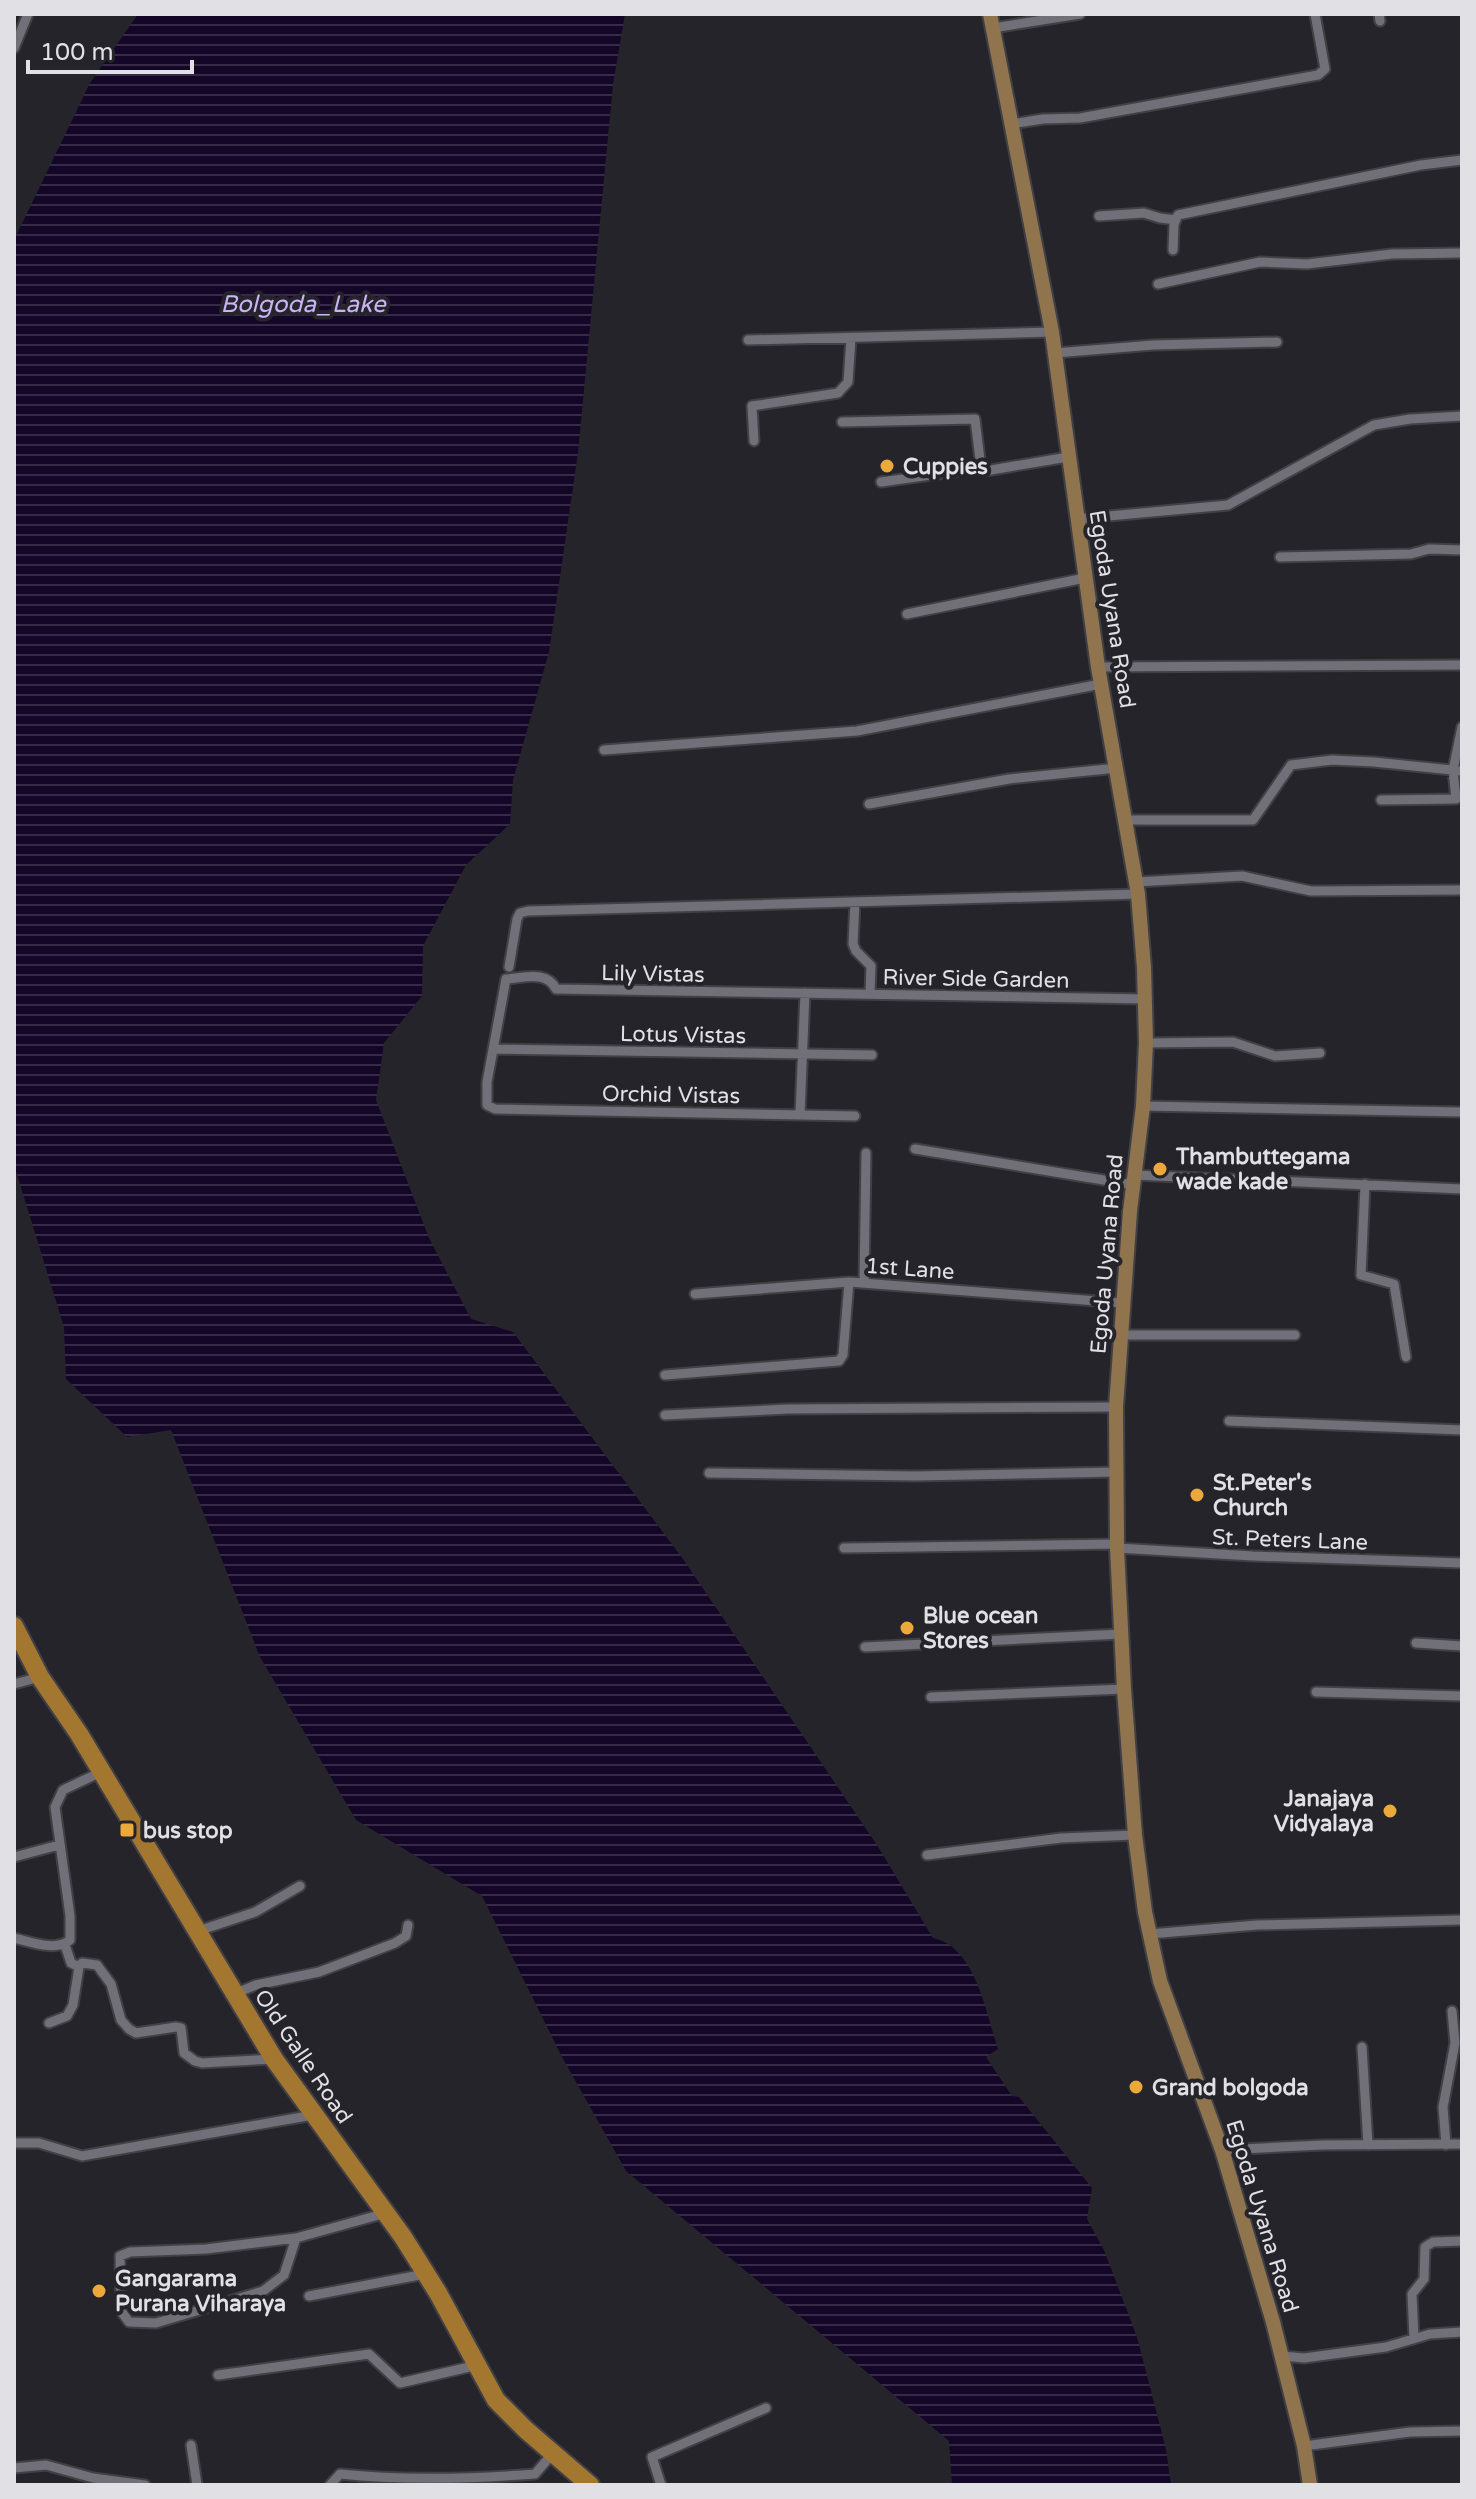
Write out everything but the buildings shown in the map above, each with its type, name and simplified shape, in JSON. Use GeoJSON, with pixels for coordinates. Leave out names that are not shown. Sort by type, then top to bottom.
{"type":"FeatureCollection","features":[{"type":"Feature","properties":{"kind":"highway","name":"Old Galle Road"},"geometry":{"type":"LineString","coordinates":[[14,1626],[40,1677],[274,2059],[386,2213],[438,2293],[496,2400],[590,2485]]}},
{"type":"Feature","properties":{"kind":"main road","name":"Egoda Uyana Road"},"geometry":{"type":"LineString","coordinates":[[991,21],[1052,332],[1098,667],[1137,888],[1146,999],[1143,1106],[1116,1407],[1117,1546],[1135,1835],[1149,1934],[1160,1981],[1222,2150],[1282,2356],[1304,2446],[1310,2485]]}},
{"type":"Feature","properties":{"kind":"street"},"geometry":{"type":"LineString","coordinates":[[14,48],[28,14]]}},
{"type":"Feature","properties":{"kind":"street"},"geometry":{"type":"LineString","coordinates":[[991,21],[1080,14]]}},
{"type":"Feature","properties":{"kind":"street"},"geometry":{"type":"LineString","coordinates":[[1011,124],[1080,118],[1318,75],[1325,69],[1315,14]]}},
{"type":"Feature","properties":{"kind":"street"},"geometry":{"type":"LineString","coordinates":[[1173,250],[1178,215],[1421,165],[1462,160]]}},
{"type":"Feature","properties":{"kind":"street"},"geometry":{"type":"LineString","coordinates":[[1099,216],[1144,213],[1176,220]]}},
{"type":"Feature","properties":{"kind":"street"},"geometry":{"type":"LineString","coordinates":[[1158,284],[1260,262],[1307,264],[1392,254],[1462,253]]}},
{"type":"Feature","properties":{"kind":"street"},"geometry":{"type":"LineString","coordinates":[[748,340],[1052,332]]}},
{"type":"Feature","properties":{"kind":"street"},"geometry":{"type":"LineString","coordinates":[[754,441],[752,406],[838,393],[848,382],[851,338]]}},
{"type":"Feature","properties":{"kind":"street"},"geometry":{"type":"LineString","coordinates":[[1055,353],[1153,345],[1277,342]]}},
{"type":"Feature","properties":{"kind":"street"},"geometry":{"type":"LineString","coordinates":[[1076,519],[1228,505],[1374,425],[1462,416]]}},
{"type":"Feature","properties":{"kind":"street"},"geometry":{"type":"LineString","coordinates":[[842,422],[975,419],[981,468]]}},
{"type":"Feature","properties":{"kind":"street"},"geometry":{"type":"LineString","coordinates":[[881,482],[981,468],[985,471],[1068,457]]}},
{"type":"Feature","properties":{"kind":"street"},"geometry":{"type":"LineString","coordinates":[[1280,557],[1462,550]]}},
{"type":"Feature","properties":{"kind":"street"},"geometry":{"type":"LineString","coordinates":[[907,614],[1085,578]]}},
{"type":"Feature","properties":{"kind":"street"},"geometry":{"type":"LineString","coordinates":[[1098,667],[1462,665]]}},
{"type":"Feature","properties":{"kind":"street"},"geometry":{"type":"LineString","coordinates":[[604,750],[857,731],[1101,684]]}},
{"type":"Feature","properties":{"kind":"street"},"geometry":{"type":"LineString","coordinates":[[1381,800],[1456,799],[1462,727]]}},
{"type":"Feature","properties":{"kind":"street"},"geometry":{"type":"LineString","coordinates":[[1126,820],[1253,820],[1291,765],[1346,760],[1457,771]]}},
{"type":"Feature","properties":{"kind":"street"},"geometry":{"type":"LineString","coordinates":[[869,804],[1009,779],[1117,768]]}},
{"type":"Feature","properties":{"kind":"street"},"geometry":{"type":"LineString","coordinates":[[509,967],[517,919],[520,913],[528,911],[855,902],[1137,888],[1242,876],[1311,891],[1462,890]]}},
{"type":"Feature","properties":{"kind":"street"},"geometry":{"type":"LineString","coordinates":[[855,902],[853,944],[871,966],[870,994]]}},
{"type":"Feature","properties":{"kind":"street","name":"Lily Vistas"},"geometry":{"type":"LineString","coordinates":[[493,1049],[506,979],[546,977],[556,989],[805,993]]}},
{"type":"Feature","properties":{"kind":"street"},"geometry":{"type":"LineString","coordinates":[[800,1114],[805,993]]}},
{"type":"Feature","properties":{"kind":"street","name":"River Side Garden"},"geometry":{"type":"LineString","coordinates":[[805,993],[1146,999]]}},
{"type":"Feature","properties":{"kind":"street"},"geometry":{"type":"LineString","coordinates":[[1146,1043],[1233,1042],[1275,1056],[1320,1053]]}},
{"type":"Feature","properties":{"kind":"street","name":"Lotus Vistas"},"geometry":{"type":"LineString","coordinates":[[493,1049],[872,1055]]}},
{"type":"Feature","properties":{"kind":"street","name":"Orchid Vistas"},"geometry":{"type":"LineString","coordinates":[[493,1049],[487,1082],[487,1105],[495,1109],[855,1116]]}},
{"type":"Feature","properties":{"kind":"street"},"geometry":{"type":"LineString","coordinates":[[1143,1106],[1462,1112]]}},
{"type":"Feature","properties":{"kind":"street"},"geometry":{"type":"LineString","coordinates":[[915,1149],[1134,1180],[1462,1189]]}},
{"type":"Feature","properties":{"kind":"street"},"geometry":{"type":"LineString","coordinates":[[864,1283],[866,1153]]}},
{"type":"Feature","properties":{"kind":"street"},"geometry":{"type":"LineString","coordinates":[[1365,1184],[1361,1275],[1394,1284],[1406,1357]]}},
{"type":"Feature","properties":{"kind":"street"},"geometry":{"type":"LineString","coordinates":[[665,1375],[839,1361],[843,1355],[849,1282]]}},
{"type":"Feature","properties":{"kind":"street","name":"1st Lane"},"geometry":{"type":"LineString","coordinates":[[695,1294],[849,1282],[1123,1303]]}},
{"type":"Feature","properties":{"kind":"street"},"geometry":{"type":"LineString","coordinates":[[1121,1335],[1295,1335]]}},
{"type":"Feature","properties":{"kind":"street"},"geometry":{"type":"LineString","coordinates":[[665,1415],[788,1409],[1116,1407]]}},
{"type":"Feature","properties":{"kind":"street"},"geometry":{"type":"LineString","coordinates":[[1229,1421],[1462,1430]]}},
{"type":"Feature","properties":{"kind":"street"},"geometry":{"type":"LineString","coordinates":[[709,1473],[915,1476],[1117,1472]]}},
{"type":"Feature","properties":{"kind":"street","name":"St. Peters Lane"},"geometry":{"type":"LineString","coordinates":[[844,1548],[1117,1546],[1253,1556],[1462,1563]]}},
{"type":"Feature","properties":{"kind":"street"},"geometry":{"type":"LineString","coordinates":[[865,1647],[1121,1634]]}},
{"type":"Feature","properties":{"kind":"street"},"geometry":{"type":"LineString","coordinates":[[1416,1643],[1462,1646]]}},
{"type":"Feature","properties":{"kind":"street"},"geometry":{"type":"LineString","coordinates":[[14,1684],[40,1677]]}},
{"type":"Feature","properties":{"kind":"street"},"geometry":{"type":"LineString","coordinates":[[931,1697],[1124,1689]]}},
{"type":"Feature","properties":{"kind":"street"},"geometry":{"type":"LineString","coordinates":[[1316,1692],[1462,1696]]}},
{"type":"Feature","properties":{"kind":"street"},"geometry":{"type":"LineString","coordinates":[[14,1938],[48,1945],[65,1945],[70,1940],[70,1916],[55,1807],[63,1790],[101,1772]]}},
{"type":"Feature","properties":{"kind":"street"},"geometry":{"type":"LineString","coordinates":[[927,1855],[1061,1838],[1135,1835]]}},
{"type":"Feature","properties":{"kind":"street"},"geometry":{"type":"LineString","coordinates":[[14,1857],[59,1845]]}},
{"type":"Feature","properties":{"kind":"street"},"geometry":{"type":"LineString","coordinates":[[198,1931],[255,1912],[300,1886]]}},
{"type":"Feature","properties":{"kind":"street"},"geometry":{"type":"LineString","coordinates":[[1149,1934],[1257,1925],[1462,1920]]}},
{"type":"Feature","properties":{"kind":"street"},"geometry":{"type":"LineString","coordinates":[[234,1994],[256,1985],[319,1972],[395,1943],[406,1936],[408,1925]]}},
{"type":"Feature","properties":{"kind":"street"},"geometry":{"type":"LineString","coordinates":[[65,1945],[71,1963],[79,1967]]}},
{"type":"Feature","properties":{"kind":"street"},"geometry":{"type":"LineString","coordinates":[[49,2023],[67,2016],[73,2005],[82,1963],[97,1965],[116,1995],[121,2020],[136,2033],[181,2028],[184,2053],[195,2061],[274,2059]]}},
{"type":"Feature","properties":{"kind":"street"},"geometry":{"type":"LineString","coordinates":[[1446,2145],[1444,2097],[1455,2043],[1452,2011]]}},
{"type":"Feature","properties":{"kind":"street"},"geometry":{"type":"LineString","coordinates":[[1362,2047],[1368,2145]]}},
{"type":"Feature","properties":{"kind":"street"},"geometry":{"type":"LineString","coordinates":[[14,2143],[39,2143],[82,2156],[313,2115]]}},
{"type":"Feature","properties":{"kind":"street"},"geometry":{"type":"LineString","coordinates":[[1222,2150],[1322,2145],[1462,2144]]}},
{"type":"Feature","properties":{"kind":"street"},"geometry":{"type":"LineString","coordinates":[[296,2238],[284,2275],[263,2291],[156,2323],[129,2322],[121,2311],[120,2256],[130,2252],[206,2249],[296,2238],[386,2213]]}},
{"type":"Feature","properties":{"kind":"street"},"geometry":{"type":"LineString","coordinates":[[1414,2338],[1412,2294],[1424,2279],[1425,2247],[1433,2242],[1462,2241]]}},
{"type":"Feature","properties":{"kind":"street"},"geometry":{"type":"LineString","coordinates":[[309,2296],[425,2274]]}},
{"type":"Feature","properties":{"kind":"street"},"geometry":{"type":"LineString","coordinates":[[1282,2356],[1304,2358],[1386,2347],[1430,2334],[1462,2332]]}},
{"type":"Feature","properties":{"kind":"street"},"geometry":{"type":"LineString","coordinates":[[218,2375],[369,2354],[400,2383],[478,2365]]}},
{"type":"Feature","properties":{"kind":"street"},"geometry":{"type":"LineString","coordinates":[[661,2485],[652,2457],[766,2408]]}},
{"type":"Feature","properties":{"kind":"street"},"geometry":{"type":"LineString","coordinates":[[1304,2446],[1410,2432],[1462,2431]]}},
{"type":"Feature","properties":{"kind":"street"},"geometry":{"type":"LineString","coordinates":[[191,2445],[197,2485]]}},
{"type":"Feature","properties":{"kind":"street"},"geometry":{"type":"LineString","coordinates":[[330,2485],[340,2474],[388,2479],[457,2479],[535,2474],[553,2453]]}},
{"type":"Feature","properties":{"kind":"street"},"geometry":{"type":"LineString","coordinates":[[14,2468],[46,2465],[93,2478],[140,2484]]}},
{"type":"Feature","properties":{"kind":"water","name":"Bolgoda_Lake"},"geometry":{"type":"Polygon","coordinates":[[[138,14],[625,14],[613,84],[578,453],[549,652],[513,780],[510,824],[466,865],[423,946],[422,996],[384,1043],[376,1100],[429,1238],[471,1319],[513,1332],[683,1559],[877,1845],[933,1938],[948,1944],[960,1954],[969,1968],[977,1983],[998,2049],[986,2057],[1012,2096],[1019,2097],[1092,2188],[1087,2219],[1104,2250],[1137,2337],[1166,2449],[1171,2485],[952,2485],[949,2441],[626,2171],[562,2057],[482,1896],[356,1820],[260,1657],[171,1430],[127,1437],[66,1379],[64,1327],[14,1165],[14,240],[90,83],[138,14]]]}},
{"type":"Feature","properties":{"kind":"place","name":"Cuppies"},"geometry":{"type":"Point","coordinates":[887,466]}},
{"type":"Feature","properties":{"kind":"place","name":"Thambuttegama wade kade"},"geometry":{"type":"Point","coordinates":[1160,1169]}},
{"type":"Feature","properties":{"kind":"place","name":"St.Peter's Church"},"geometry":{"type":"Point","coordinates":[1197,1495]}},
{"type":"Feature","properties":{"kind":"place","name":"Blue ocean Stores"},"geometry":{"type":"Point","coordinates":[907,1628]}},
{"type":"Feature","properties":{"kind":"place","name":"Janajaya Vidyalaya"},"geometry":{"type":"Point","coordinates":[1390,1811]}},
{"type":"Feature","properties":{"kind":"place","name":"bus stop"},"geometry":{"type":"Point","coordinates":[127,1830]}},
{"type":"Feature","properties":{"kind":"place","name":"Grand bolgoda"},"geometry":{"type":"Point","coordinates":[1136,2087]}},
{"type":"Feature","properties":{"kind":"place","name":"Gangarama Purana Viharaya"},"geometry":{"type":"Point","coordinates":[99,2291]}}]}
